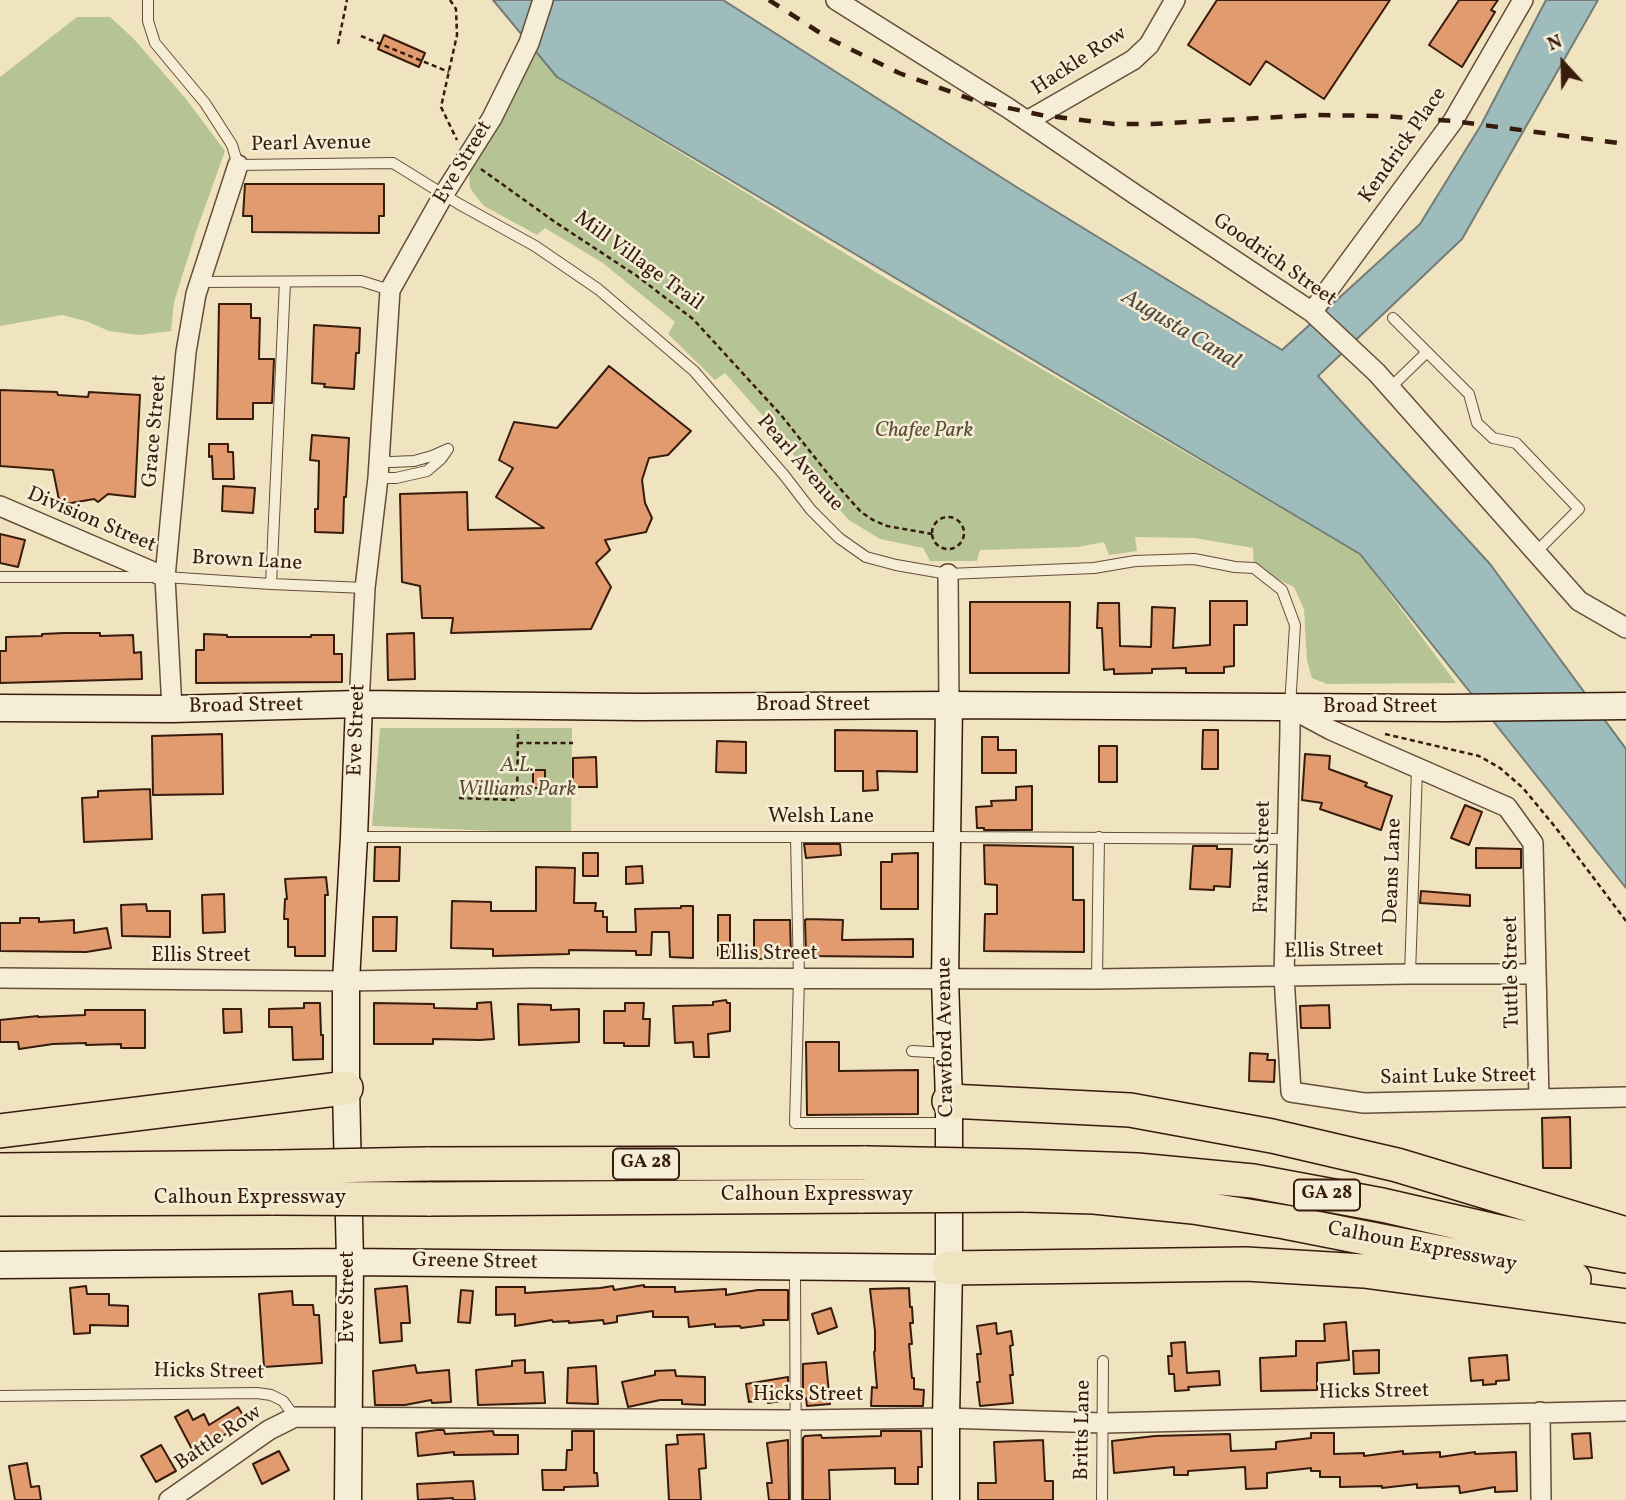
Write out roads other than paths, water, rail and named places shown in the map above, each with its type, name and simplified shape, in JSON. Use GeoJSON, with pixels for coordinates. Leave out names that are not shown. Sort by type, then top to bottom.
{"type":"FeatureCollection","features":[{"type":"Feature","properties":{"kind":"highway"},"geometry":{"type":"LineString","coordinates":[[0,1131],[346,1087]]}},
{"type":"Feature","properties":{"kind":"highway"},"geometry":{"type":"LineString","coordinates":[[948,1112],[1130,1110],[1272,1136],[1398,1165],[1626,1234]]}},
{"type":"Feature","properties":{"kind":"highway","name":"Calhoun Expressway"},"geometry":{"type":"LineString","coordinates":[[0,1199],[276,1182],[426,1164],[864,1179],[1024,1180],[1137,1170],[1253,1181],[1626,1256]]}},
{"type":"Feature","properties":{"kind":"highway","name":"Calhoun Expressway"},"geometry":{"type":"LineString","coordinates":[[0,1170],[276,1182],[428,1199],[864,1179]]}},
{"type":"Feature","properties":{"kind":"highway","name":"Calhoun Expressway"},"geometry":{"type":"LineString","coordinates":[[1024,1180],[1094,1197],[1193,1207],[1285,1222],[1626,1289]]}},
{"type":"Feature","properties":{"kind":"highway"},"geometry":{"type":"LineString","coordinates":[[949,1268],[1259,1265],[1364,1271],[1626,1306]]}},
{"type":"Feature","properties":{"kind":"street","name":"Eve Street"},"geometry":{"type":"LineString","coordinates":[[348,1500],[350,1262],[346,981],[365,587],[378,470],[390,290],[444,194],[492,118],[529,43],[543,0]]}},
{"type":"Feature","properties":{"kind":"street","name":"Goodrich Street"},"geometry":{"type":"LineString","coordinates":[[836,0],[1008,108],[1313,312],[1390,388],[1579,601],[1626,628]]}},
{"type":"Feature","properties":{"kind":"street","name":"Hackle Row"},"geometry":{"type":"LineString","coordinates":[[1027,121],[1133,60],[1149,45],[1175,0]]}},
{"type":"Feature","properties":{"kind":"street","name":"Kendrick Place"},"geometry":{"type":"LineString","coordinates":[[1313,312],[1453,121],[1522,0]]}},
{"type":"Feature","properties":{"kind":"street","name":"Grace Street"},"geometry":{"type":"LineString","coordinates":[[172,709],[165,577],[186,352],[196,294],[238,165]]}},
{"type":"Feature","properties":{"kind":"street","name":"Division Street"},"geometry":{"type":"LineString","coordinates":[[0,506],[165,577]]}},
{"type":"Feature","properties":{"kind":"street","name":"Crawford Avenue"},"geometry":{"type":"LineString","coordinates":[[946,1500],[949,1268],[945,979],[948,574]]}},
{"type":"Feature","properties":{"kind":"street","name":"Broad Street"},"geometry":{"type":"LineString","coordinates":[[0,708],[172,709],[359,704],[640,707],[1622,706]]}},
{"type":"Feature","properties":{"kind":"street"},"geometry":{"type":"LineString","coordinates":[[1290,707],[1331,730],[1417,769]]}},
{"type":"Feature","properties":{"kind":"street","name":"Frank Street"},"geometry":{"type":"LineString","coordinates":[[1290,707],[1284,976],[1291,1092]]}},
{"type":"Feature","properties":{"kind":"street","name":"Tuttle Street"},"geometry":{"type":"LineString","coordinates":[[1417,769],[1507,807],[1533,843],[1539,1099]]}},
{"type":"Feature","properties":{"kind":"street","name":"Ellis Street"},"geometry":{"type":"LineString","coordinates":[[0,978],[346,981],[532,978],[1097,979],[1535,974]]}},
{"type":"Feature","properties":{"kind":"street","name":"Saint Luke Street"},"geometry":{"type":"LineString","coordinates":[[1291,1092],[1364,1102],[1626,1097]]}},
{"type":"Feature","properties":{"kind":"street","name":"Greene Street"},"geometry":{"type":"LineString","coordinates":[[0,1265],[350,1262],[949,1268]]}},
{"type":"Feature","properties":{"kind":"street","name":"Hicks Street"},"geometry":{"type":"LineString","coordinates":[[295,1417],[796,1420],[946,1418],[1103,1423],[1626,1411]]}},
{"type":"Feature","properties":{"kind":"street"},"geometry":{"type":"LineString","coordinates":[[1540,1412],[1541,1500]]}},
{"type":"Feature","properties":{"kind":"street","name":"Battle Row"},"geometry":{"type":"LineString","coordinates":[[169,1500],[269,1430],[295,1417]]}},
{"type":"Feature","properties":{"kind":"lane"},"geometry":{"type":"LineString","coordinates":[[148,0],[148,21],[155,43],[205,103],[232,145],[238,165]]}},
{"type":"Feature","properties":{"kind":"lane","name":"Pearl Avenue"},"geometry":{"type":"LineString","coordinates":[[238,165],[393,163],[535,246],[598,289],[694,371],[811,510],[839,538],[866,556],[896,565],[948,574],[1094,568],[1135,561],[1194,559],[1254,568],[1282,590],[1295,625],[1290,707]]}},
{"type":"Feature","properties":{"kind":"lane"},"geometry":{"type":"LineString","coordinates":[[200,282],[361,281],[390,290]]}},
{"type":"Feature","properties":{"kind":"lane"},"geometry":{"type":"LineString","coordinates":[[271,584],[285,282]]}},
{"type":"Feature","properties":{"kind":"lane"},"geometry":{"type":"LineString","coordinates":[[1393,318],[1469,394],[1477,423],[1493,438],[1516,443],[1579,509],[1536,552]]}},
{"type":"Feature","properties":{"kind":"lane"},"geometry":{"type":"LineString","coordinates":[[1390,388],[1427,352]]}},
{"type":"Feature","properties":{"kind":"lane"},"geometry":{"type":"LineString","coordinates":[[448,449],[427,471],[396,478],[378,470],[448,449]]}},
{"type":"Feature","properties":{"kind":"lane","name":"Brown Lane"},"geometry":{"type":"LineString","coordinates":[[0,577],[165,577],[365,587]]}},
{"type":"Feature","properties":{"kind":"lane","name":"Deans Lane"},"geometry":{"type":"LineString","coordinates":[[1410,974],[1417,769]]}},
{"type":"Feature","properties":{"kind":"lane","name":"Welsh Lane"},"geometry":{"type":"LineString","coordinates":[[354,837],[1288,839]]}},
{"type":"Feature","properties":{"kind":"lane"},"geometry":{"type":"LineString","coordinates":[[796,837],[799,978],[795,1123],[948,1112]]}},
{"type":"Feature","properties":{"kind":"lane"},"geometry":{"type":"LineString","coordinates":[[1097,979],[1100,837]]}},
{"type":"Feature","properties":{"kind":"lane"},"geometry":{"type":"LineString","coordinates":[[912,1051],[947,1053]]}},
{"type":"Feature","properties":{"kind":"lane"},"geometry":{"type":"LineString","coordinates":[[795,1266],[796,1500]]}},
{"type":"Feature","properties":{"kind":"lane","name":"Britts Lane"},"geometry":{"type":"LineString","coordinates":[[1102,1500],[1104,1361]]}},
{"type":"Feature","properties":{"kind":"lane","name":"Hicks Street"},"geometry":{"type":"LineString","coordinates":[[0,1396],[257,1393],[271,1395],[283,1401],[295,1417]]}},
{"type":"Feature","properties":{"kind":"water","name":"Augusta Canal"},"geometry":{"type":"Polygon","coordinates":[[[493,0],[723,0],[1018,188],[1282,350],[1420,224],[1481,125],[1546,0],[1598,0],[1462,239],[1318,376],[1490,564],[1626,749],[1626,888],[1360,554],[557,77],[493,0]]]}},
{"type":"Feature","properties":{"kind":"railway"},"geometry":{"type":"LineString","coordinates":[[769,0],[828,38],[899,73],[976,101],[1041,115],[1114,124],[1315,115],[1383,116],[1453,121],[1626,144]]}},
{"type":"Feature","properties":{"kind":"park label","name":"Chafee Park"},"geometry":{"type":"Point","coordinates":[924,432]}},
{"type":"Feature","properties":{"kind":"park label","name":"A.L. Williams Park"},"geometry":{"type":"Point","coordinates":[517,779]}}]}
